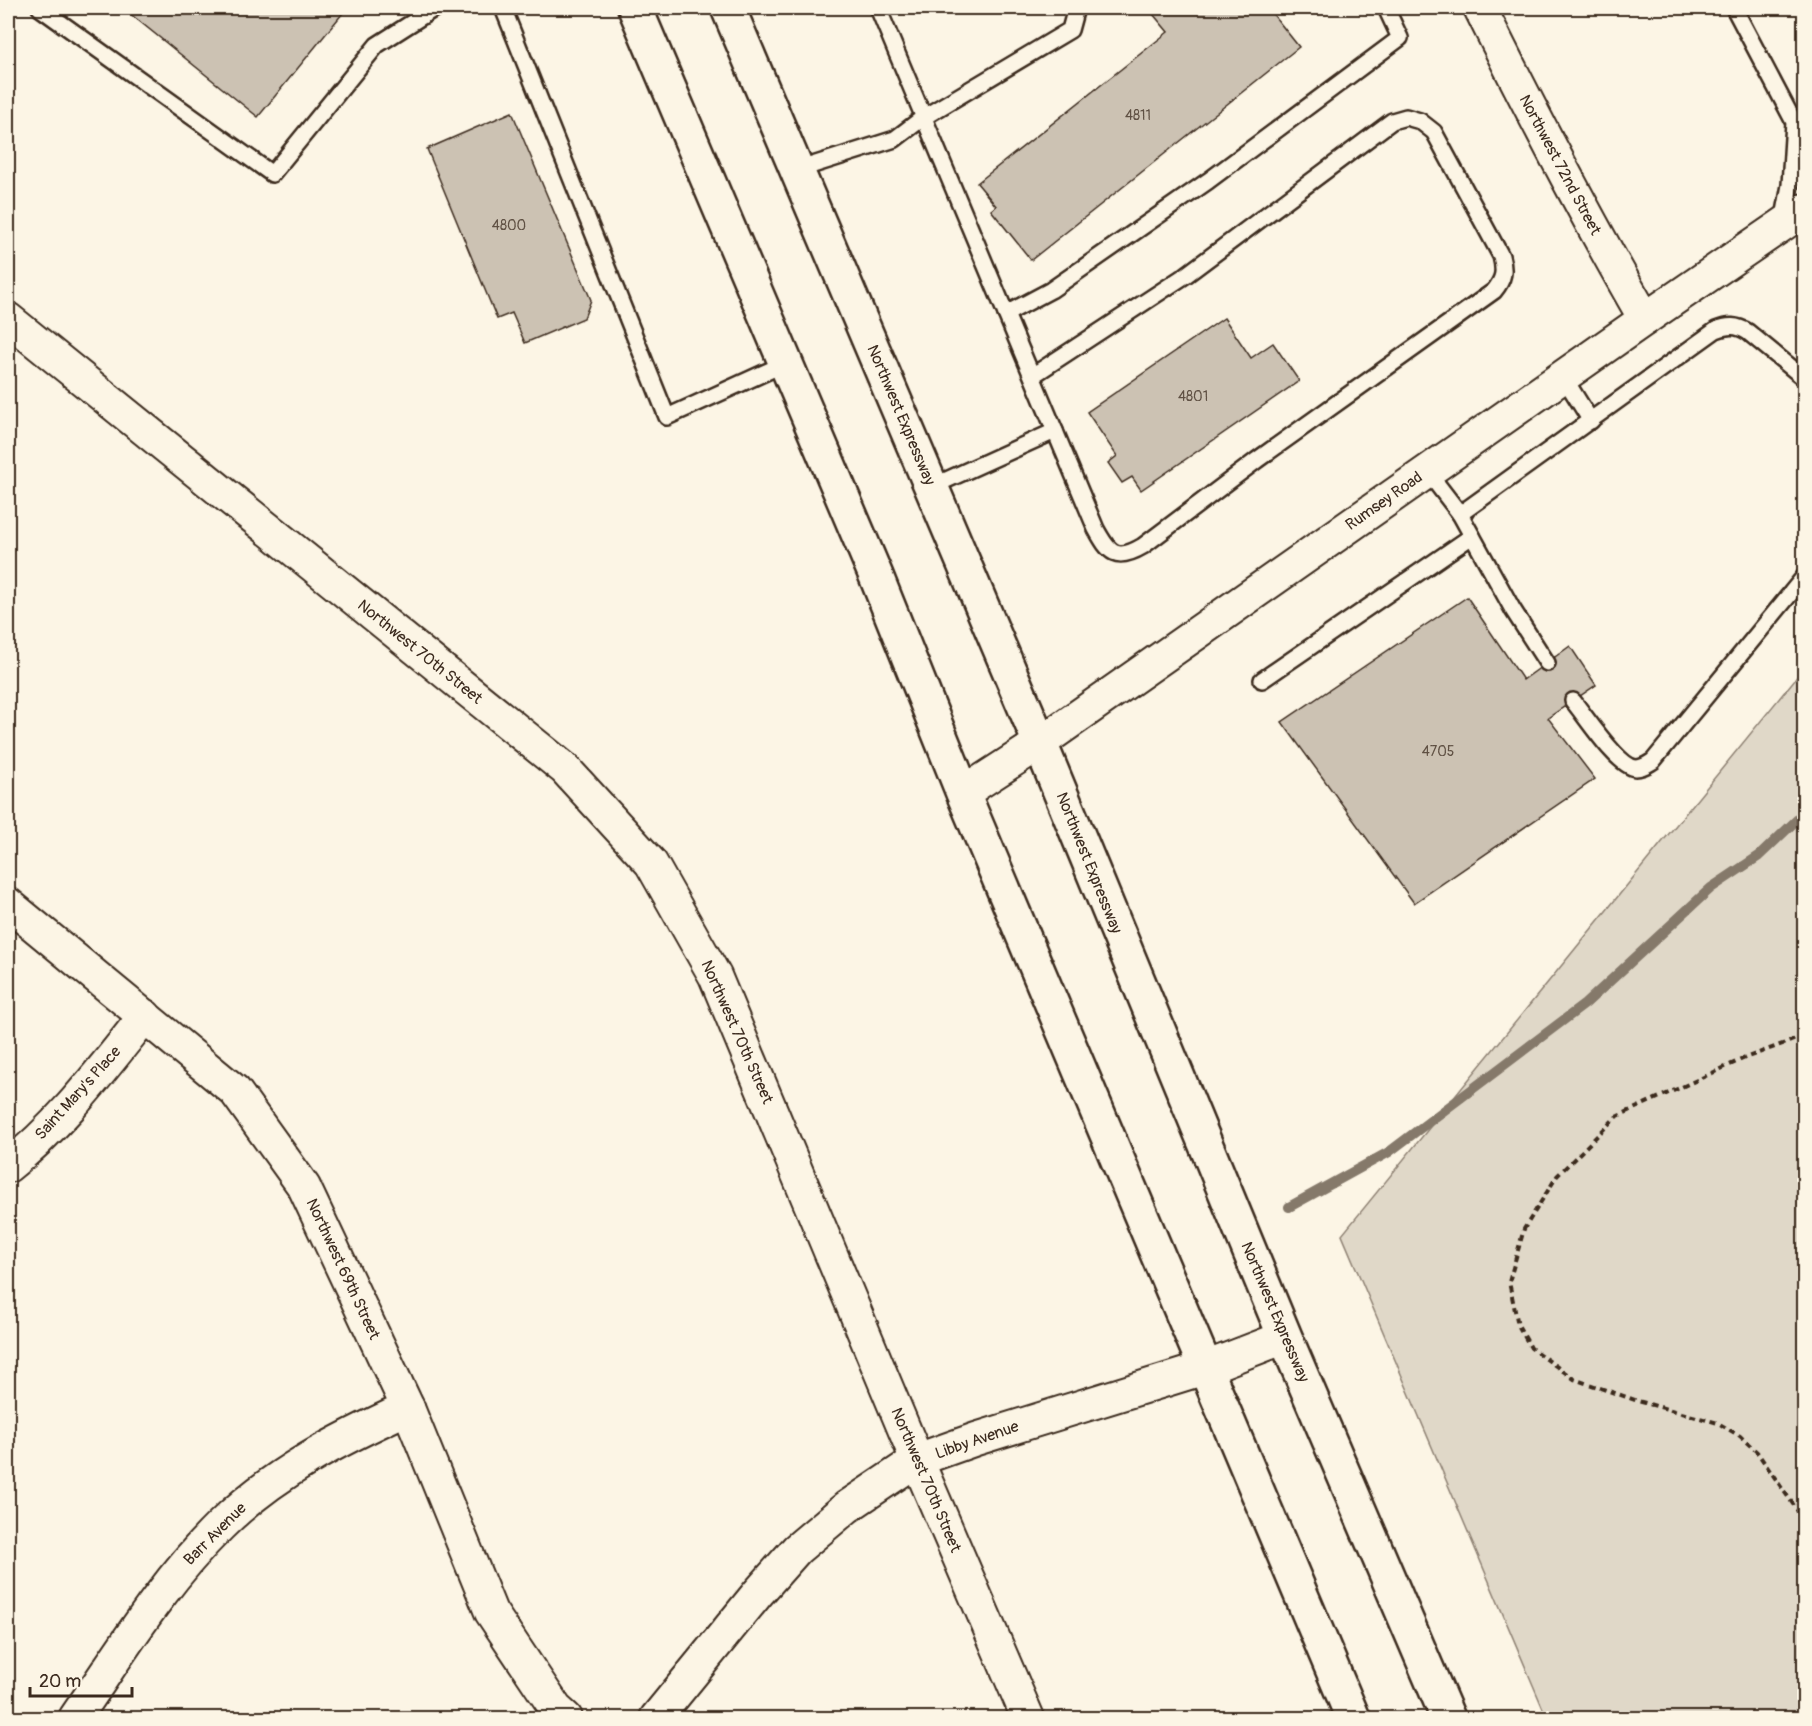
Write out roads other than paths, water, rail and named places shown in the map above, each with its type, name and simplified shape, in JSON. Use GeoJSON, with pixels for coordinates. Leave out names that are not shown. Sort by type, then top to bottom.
{"type":"FeatureCollection","features":[{"type":"Feature","properties":{"kind":"highway"},"geometry":{"type":"LineString","coordinates":[[635,8],[880,587],[963,793],[1353,1719]]}},
{"type":"Feature","properties":{"kind":"highway","name":"Northwest Expressway"},"geometry":{"type":"LineString","coordinates":[[728,8],[1040,743],[1285,1337],[1448,1719]]}},
{"type":"Feature","properties":{"kind":"street","name":"Northwest 72nd Street"},"geometry":{"type":"LineString","coordinates":[[1480,8],[1518,86],[1602,244],[1645,319]]}},
{"type":"Feature","properties":{"kind":"street","name":"Rumsey Road"},"geometry":{"type":"LineString","coordinates":[[963,793],[1040,743],[1563,376],[1794,218]]}},
{"type":"Feature","properties":{"kind":"street","name":"Northwest 70th Street"},"geometry":{"type":"LineString","coordinates":[[8,319],[565,769],[651,863],[715,976],[1028,1719]]}},
{"type":"Feature","properties":{"kind":"street","name":"Northwest 69th Street"},"geometry":{"type":"LineString","coordinates":[[8,904],[235,1091],[304,1187],[408,1408],[491,1612],[556,1709],[566,1719]]}},
{"type":"Feature","properties":{"kind":"street","name":"Saint Mary's Place"},"geometry":{"type":"LineString","coordinates":[[8,1166],[23,1154],[78,1097],[145,1016]]}},
{"type":"Feature","properties":{"kind":"street","name":"Libby Avenue"},"geometry":{"type":"LineString","coordinates":[[656,1719],[758,1593],[797,1549],[847,1507],[917,1460],[976,1439],[1204,1368],[1285,1337]]}},
{"type":"Feature","properties":{"kind":"street","name":"Barr Avenue"},"geometry":{"type":"LineString","coordinates":[[75,1719],[189,1559],[220,1525],[260,1491],[306,1460],[408,1408]]}},
{"type":"Feature","properties":{"kind":"lane"},"geometry":{"type":"LineString","coordinates":[[40,8],[272,174],[377,45],[435,8]]}},
{"type":"Feature","properties":{"kind":"lane"},"geometry":{"type":"LineString","coordinates":[[502,8],[667,417],[786,363]]}},
{"type":"Feature","properties":{"kind":"lane"},"geometry":{"type":"LineString","coordinates":[[880,8],[924,117],[1006,314],[1096,529],[1104,544],[1116,554],[1129,554],[1143,546],[1257,460],[1494,291],[1502,281],[1505,269],[1501,256],[1434,132],[1420,121],[1406,117],[1392,121],[1186,275],[1032,376]]}},
{"type":"Feature","properties":{"kind":"lane"},"geometry":{"type":"LineString","coordinates":[[797,170],[895,138],[924,117],[1070,30],[1076,8]]}},
{"type":"Feature","properties":{"kind":"lane"},"geometry":{"type":"LineString","coordinates":[[1006,314],[1051,290],[1208,181],[1400,39],[1386,8]]}},
{"type":"Feature","properties":{"kind":"lane"},"geometry":{"type":"LineString","coordinates":[[1734,8],[1794,122],[1790,184],[1794,218]]}},
{"type":"Feature","properties":{"kind":"lane"},"geometry":{"type":"LineString","coordinates":[[1460,514],[1716,330],[1725,326],[1739,326],[1804,378]]}},
{"type":"Feature","properties":{"kind":"lane"},"geometry":{"type":"LineString","coordinates":[[1563,376],[1591,421]]}},
{"type":"Feature","properties":{"kind":"lane"},"geometry":{"type":"LineString","coordinates":[[932,487],[1055,431]]}},
{"type":"Feature","properties":{"kind":"lane"},"geometry":{"type":"LineString","coordinates":[[1427,471],[1460,514],[1513,610],[1547,663]]}},
{"type":"Feature","properties":{"kind":"lane"},"geometry":{"type":"LineString","coordinates":[[1262,680],[1472,536]]}},
{"type":"Feature","properties":{"kind":"lane"},"geometry":{"type":"LineString","coordinates":[[1573,700],[1617,756],[1627,765],[1635,768],[1644,767],[1653,761],[1804,577]]}},
{"type":"Feature","properties":{"kind":"waterway"},"geometry":{"type":"LineString","coordinates":[[1289,1207],[1389,1152],[1585,1004],[1711,888],[1759,856],[1804,813]]}}]}
